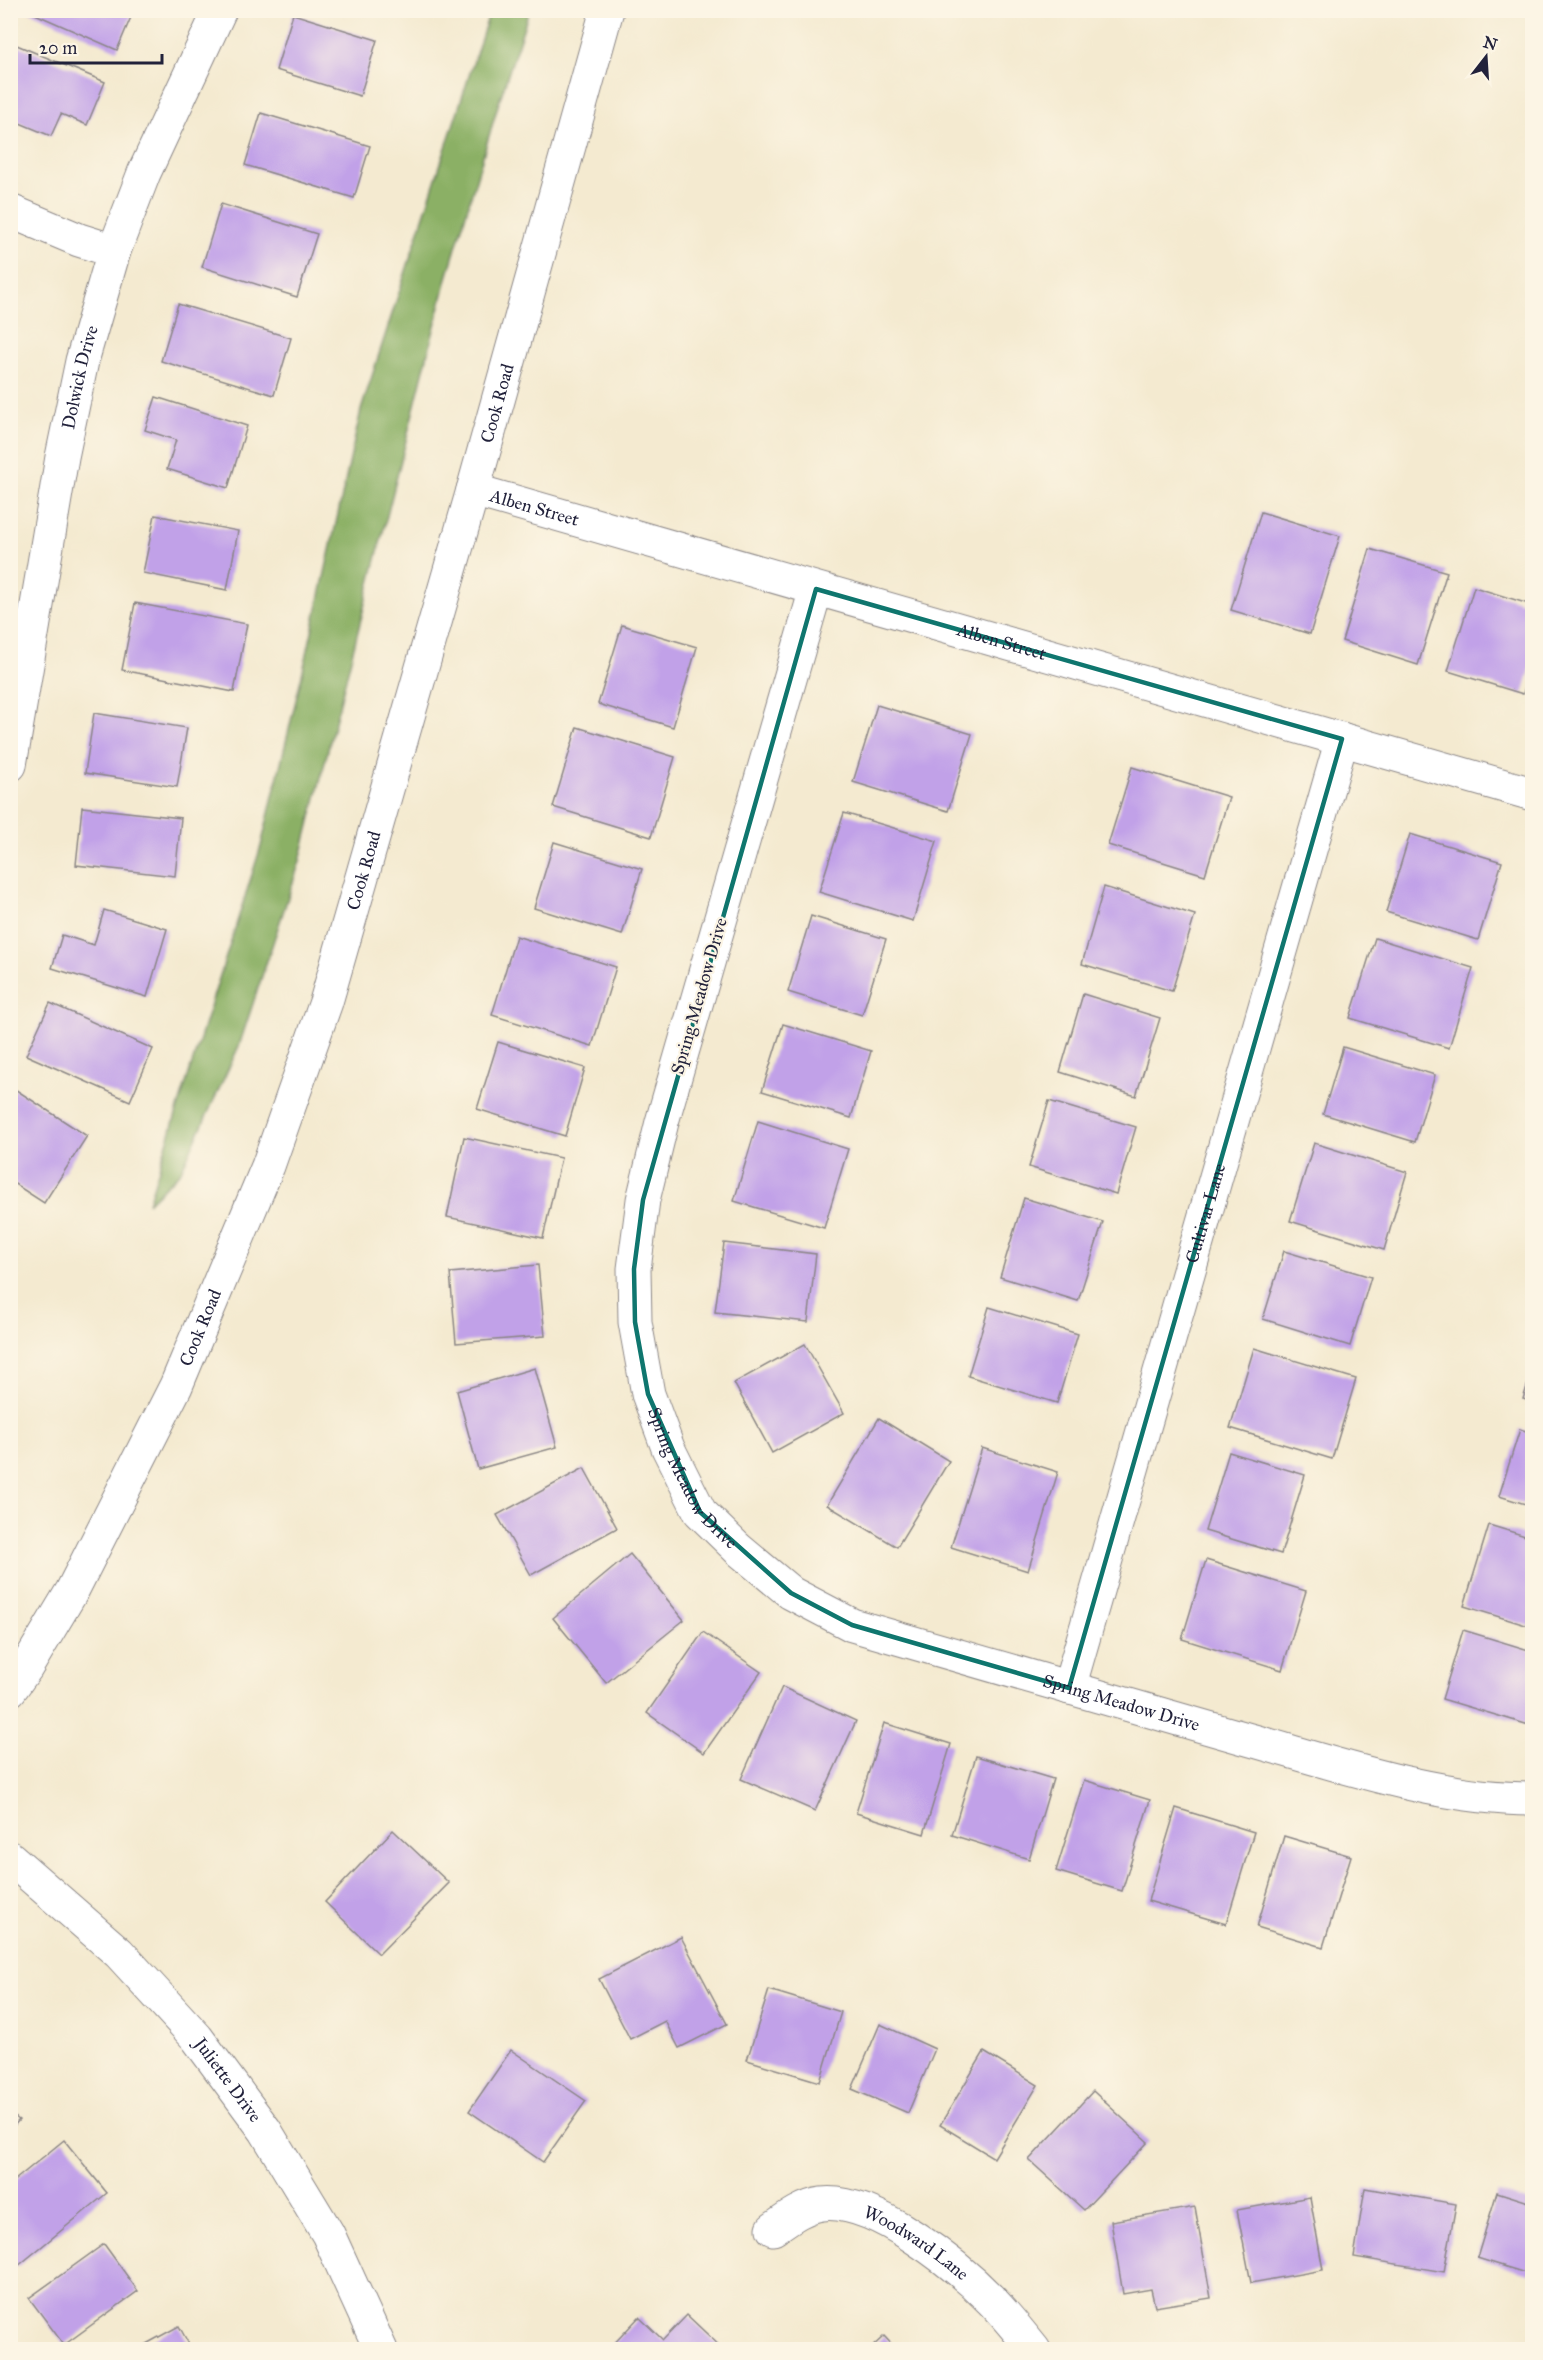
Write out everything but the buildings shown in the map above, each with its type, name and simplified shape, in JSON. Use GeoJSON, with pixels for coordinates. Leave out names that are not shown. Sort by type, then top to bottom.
{"type":"FeatureCollection","features":[{"type":"Feature","properties":{"kind":"street","name":"Dolwick Drive"},"geometry":{"type":"LineString","coordinates":[[10,765],[62,457],[82,361],[114,251],[144,173],[220,10]]}},
{"type":"Feature","properties":{"kind":"street","name":"Cook Road"},"geometry":{"type":"LineString","coordinates":[[10,1690],[26,1668],[72,1591],[176,1386],[268,1166],[326,1002],[473,490],[607,10]]}},
{"type":"Feature","properties":{"kind":"street"},"geometry":{"type":"LineString","coordinates":[[10,211],[79,240],[114,251]]}},
{"type":"Feature","properties":{"kind":"street","name":"Alben Street"},"geometry":{"type":"LineString","coordinates":[[473,490],[1533,794]]}},
{"type":"Feature","properties":{"kind":"street","name":"Spring Meadow Drive"},"geometry":{"type":"LineString","coordinates":[[816,589],[662,1122],[643,1200],[634,1269],[635,1322],[648,1394],[668,1448],[700,1512],[738,1549],[791,1593],[852,1625],[1331,1762],[1437,1789],[1510,1799],[1533,1798]]}},
{"type":"Feature","properties":{"kind":"street","name":"Cultivar Lane"},"geometry":{"type":"LineString","coordinates":[[1069,1688],[1342,740]]}},
{"type":"Feature","properties":{"kind":"street","name":"Juliette Drive"},"geometry":{"type":"LineString","coordinates":[[10,1858],[119,1953],[197,2038],[266,2130],[327,2234],[381,2349]]}},
{"type":"Feature","properties":{"kind":"street","name":"Woodward Lane"},"geometry":{"type":"LineString","coordinates":[[773,2229],[792,2215],[819,2204],[841,2204],[891,2223],[962,2273],[993,2302],[1034,2349]]}},
{"type":"Feature","properties":{"kind":"highlighted area"},"geometry":{"type":"Polygon","coordinates":[[[816,589],[1342,739],[1069,1688],[852,1625],[791,1593],[700,1512],[648,1394],[635,1322],[634,1269],[643,1200],[816,589]]]}},
{"type":"Feature","properties":{"kind":"green space"},"geometry":{"type":"Polygon","coordinates":[[[490,11],[529,11],[499,102],[447,278],[300,861],[239,1046],[181,1171],[148,1203],[261,846],[307,654],[361,410],[490,11]]]}}]}
